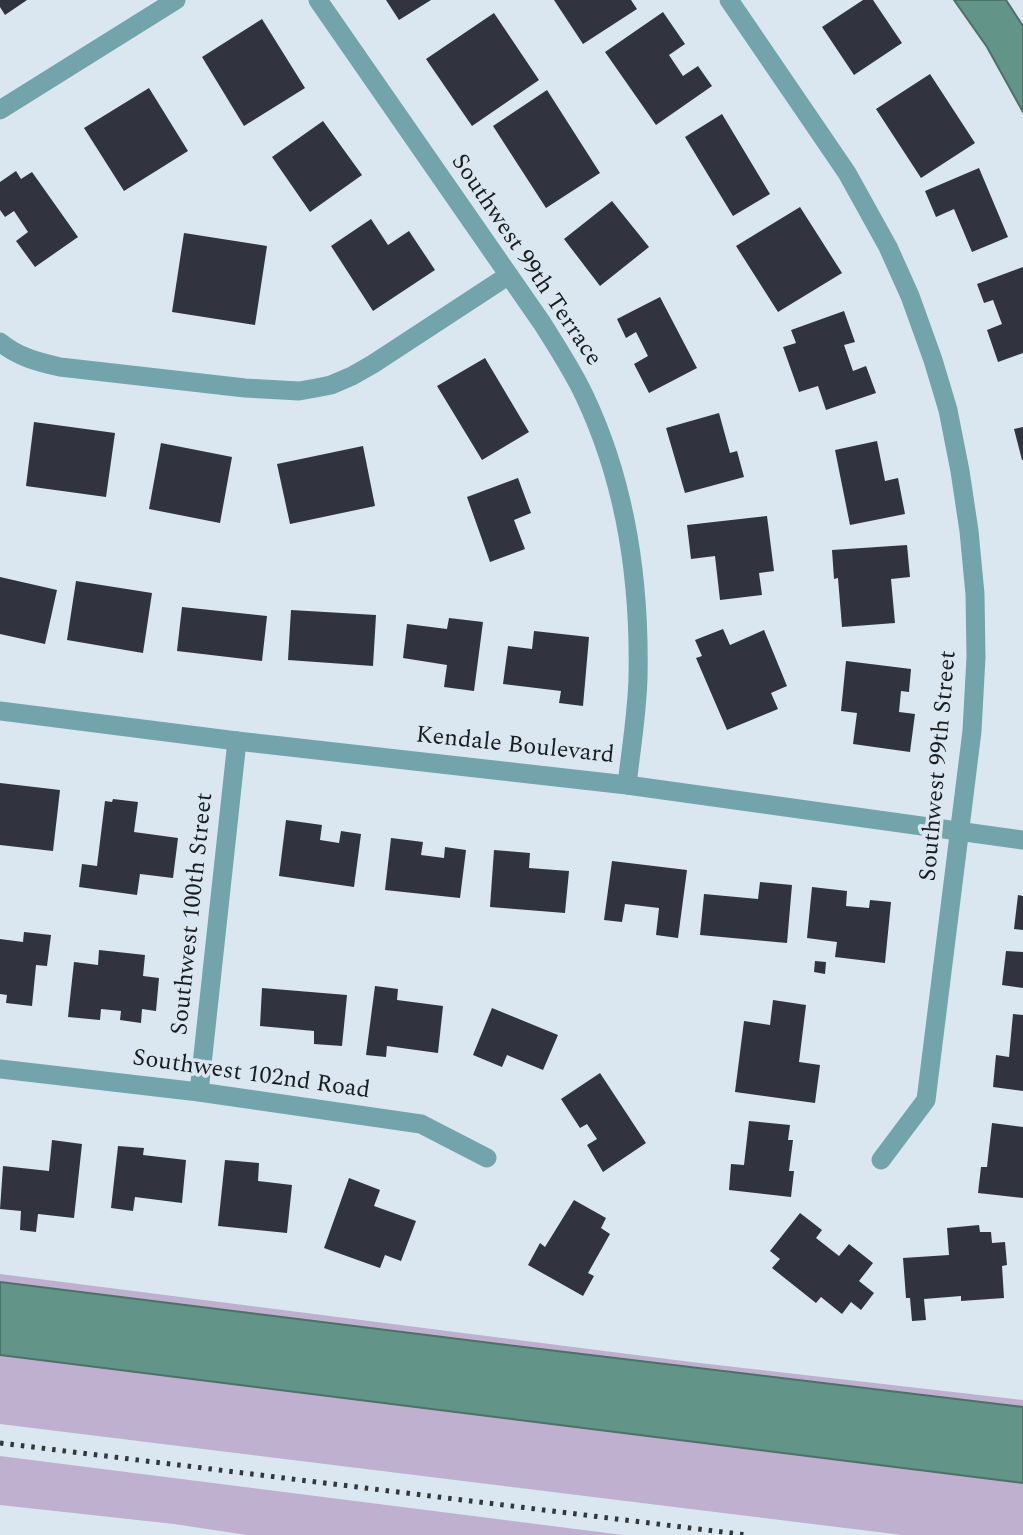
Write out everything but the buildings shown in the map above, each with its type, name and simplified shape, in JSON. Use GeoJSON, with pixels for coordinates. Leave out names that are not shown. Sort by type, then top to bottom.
{"type":"FeatureCollection","features":[{"type":"Feature","properties":{"kind":"street"},"geometry":{"type":"LineString","coordinates":[[0,110],[176,0]]}},
{"type":"Feature","properties":{"kind":"street","name":"Southwest 99th Terrace"},"geometry":{"type":"LineString","coordinates":[[318,0],[542,323],[572,371],[598,427],[616,485],[632,561],[638,633],[638,681],[628,785]]}},
{"type":"Feature","properties":{"kind":"street","name":"Southwest 99th Street"},"geometry":{"type":"LineString","coordinates":[[729,0],[820,132],[870,214],[911,296],[948,410],[966,507],[975,594],[976,657],[972,731],[926,1100],[881,1160]]}},
{"type":"Feature","properties":{"kind":"street"},"geometry":{"type":"LineString","coordinates":[[4,345],[31,360],[60,367],[245,388],[299,391],[331,385],[352,376],[509,275]]}},
{"type":"Feature","properties":{"kind":"street","name":"Kendale Boulevard"},"geometry":{"type":"LineString","coordinates":[[0,711],[628,785],[1023,840]]}},
{"type":"Feature","properties":{"kind":"street","name":"Southwest 100th Street"},"geometry":{"type":"LineString","coordinates":[[199,1092],[237,741]]}},
{"type":"Feature","properties":{"kind":"street","name":"Southwest 102nd Road"},"geometry":{"type":"LineString","coordinates":[[0,1069],[199,1092],[421,1124],[487,1158]]}},
{"type":"Feature","properties":{"kind":"shaded area"},"geometry":{"type":"Polygon","coordinates":[[[954,0],[1006,0],[1023,26],[1023,112],[987,47],[954,0]]]}},
{"type":"Feature","properties":{"kind":"shaded area"},"geometry":{"type":"Polygon","coordinates":[[[0,1274],[691,1362],[1023,1400],[1023,1407],[0,1282],[0,1274]]]}},
{"type":"Feature","properties":{"kind":"shaded area"},"geometry":{"type":"Polygon","coordinates":[[[0,1282],[1023,1407],[1023,1483],[0,1355],[0,1282]]]}},
{"type":"Feature","properties":{"kind":"shaded area"},"geometry":{"type":"Polygon","coordinates":[[[0,1355],[1023,1483],[1023,1535],[902,1535],[0,1424],[0,1355]]]}},
{"type":"Feature","properties":{"kind":"shaded area"},"geometry":{"type":"Polygon","coordinates":[[[0,1456],[623,1535],[247,1535],[174,1524],[0,1505],[0,1456]]]}},
{"type":"Feature","properties":{"kind":"railway"},"geometry":{"type":"LineString","coordinates":[[0,1443],[747,1535]]}}]}
